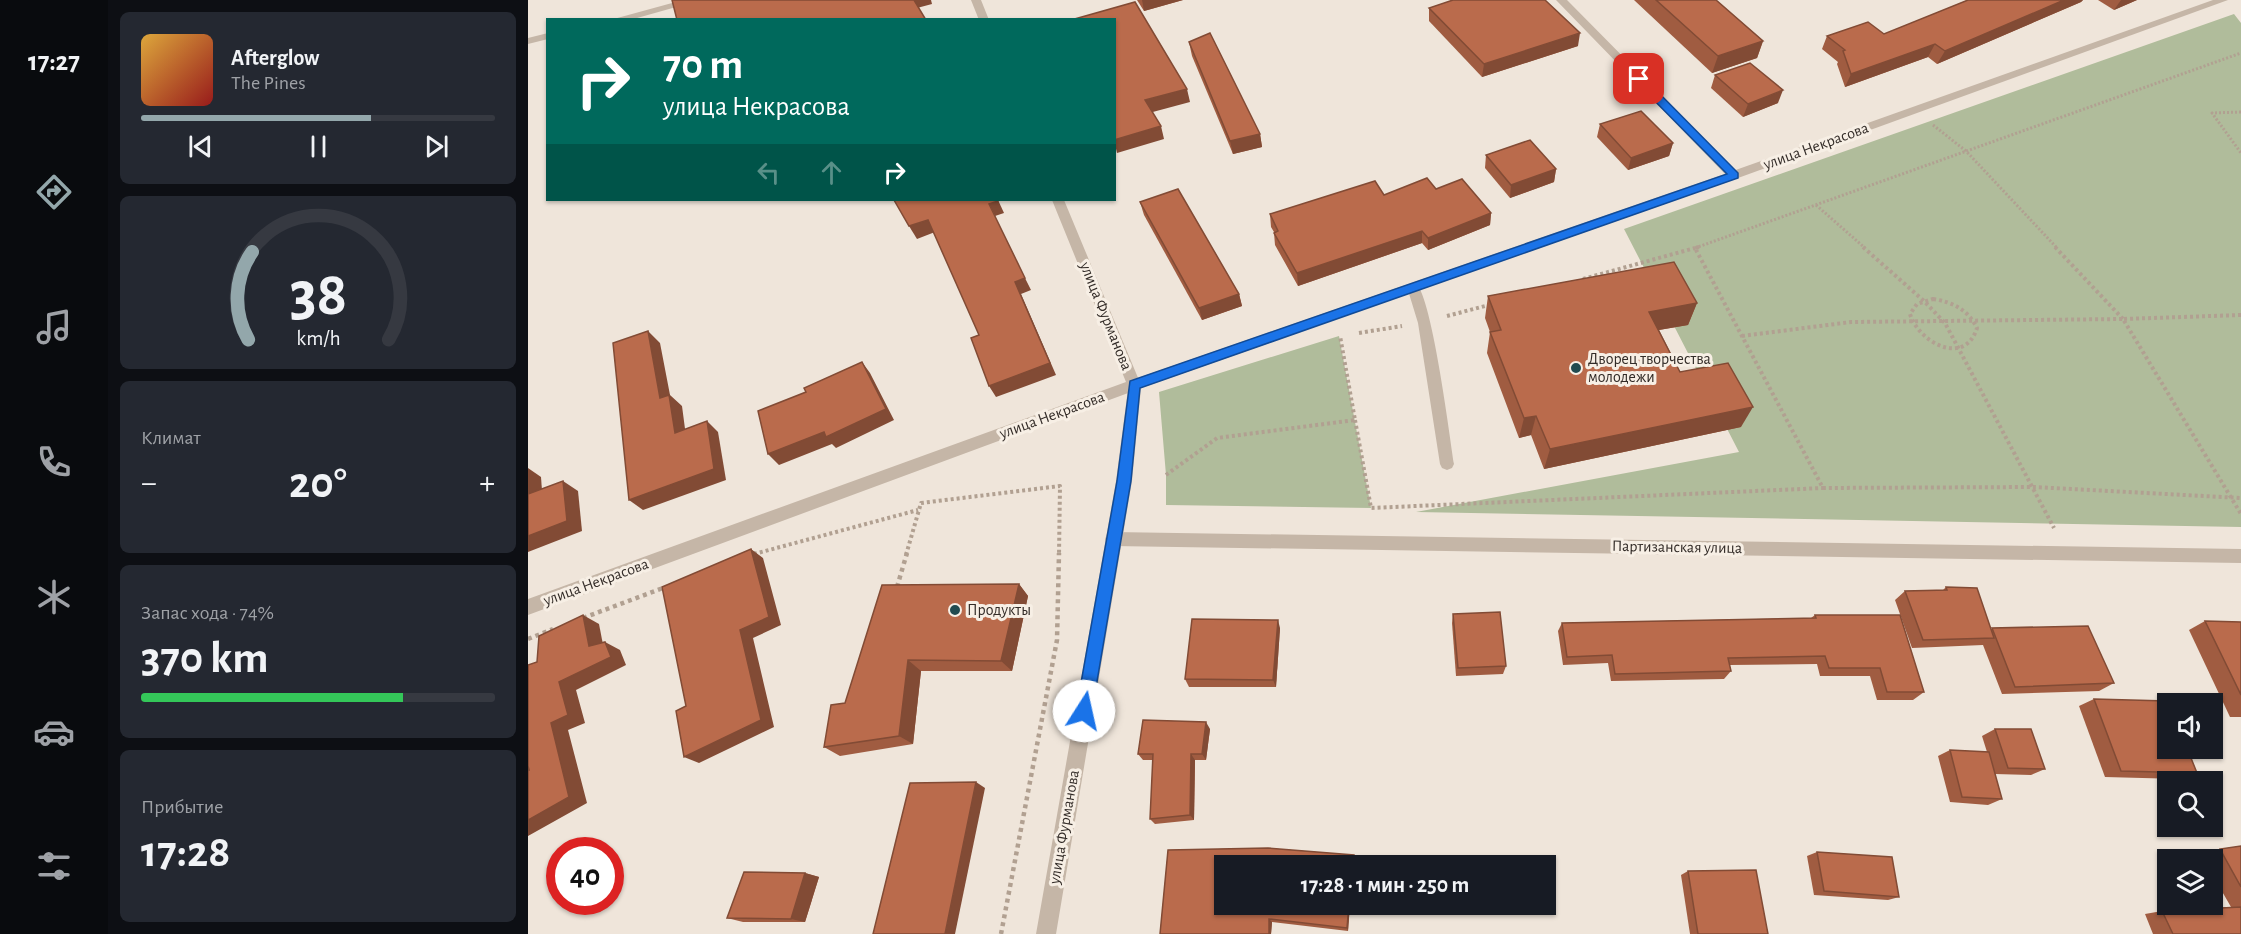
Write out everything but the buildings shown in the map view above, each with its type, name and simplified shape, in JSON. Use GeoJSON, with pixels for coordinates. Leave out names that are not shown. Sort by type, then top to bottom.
{"type":"FeatureCollection","features":[{"type":"Feature","properties":{"kind":"street"},"geometry":{"type":"LineString","coordinates":[[623,18],[696,0]]}},
{"type":"Feature","properties":{"kind":"street"},"geometry":{"type":"LineString","coordinates":[[976,0],[983,18]]}},
{"type":"Feature","properties":{"kind":"street"},"geometry":{"type":"LineString","coordinates":[[1561,0],[1734,175]]}},
{"type":"Feature","properties":{"kind":"street","name":"улица Некрасова"},"geometry":{"type":"LineString","coordinates":[[528,607],[1134,385],[1734,175],[2223,0]]}},
{"type":"Feature","properties":{"kind":"street"},"geometry":{"type":"LineString","coordinates":[[528,41],[546,36]]}},
{"type":"Feature","properties":{"kind":"street","name":"улица Фурманова"},"geometry":{"type":"LineString","coordinates":[[1046,934],[1124,481],[1134,385],[1058,201]]}},
{"type":"Feature","properties":{"kind":"street"},"geometry":{"type":"LineString","coordinates":[[1414,287],[1425,323],[1447,464]]}},
{"type":"Feature","properties":{"kind":"street","name":"Партизанская улица"},"geometry":{"type":"LineString","coordinates":[[1113,539],[2241,556]]}},
{"type":"Feature","properties":{"kind":"path"},"geometry":{"type":"LineString","coordinates":[[1823,488],[1695,248],[2241,53]]}},
{"type":"Feature","properties":{"kind":"path"},"geometry":{"type":"LineString","coordinates":[[2241,112],[2212,113],[2241,153]]}},
{"type":"Feature","properties":{"kind":"path"},"geometry":{"type":"LineString","coordinates":[[1928,121],[1966,151],[2123,319],[2241,514]]}},
{"type":"Feature","properties":{"kind":"path"},"geometry":{"type":"LineString","coordinates":[[1816,205],[1924,301],[1945,323],[2034,487],[2065,553]]}},
{"type":"Feature","properties":{"kind":"path"},"geometry":{"type":"LineString","coordinates":[[1942,300],[1952,303],[1969,314],[1974,321],[1977,328],[1974,340],[1960,347],[1951,348],[1930,342],[1921,336],[1911,321],[1912,308],[1924,301],[1942,300]]}},
{"type":"Feature","properties":{"kind":"path"},"geometry":{"type":"LineString","coordinates":[[1742,336],[1851,322],[1945,323],[2241,315]]}},
{"type":"Feature","properties":{"kind":"path"},"geometry":{"type":"LineString","coordinates":[[1355,420],[1371,508],[1823,488],[2034,487],[2241,498]]}},
{"type":"Feature","properties":{"kind":"path"},"geometry":{"type":"LineString","coordinates":[[895,597],[921,503],[1060,486],[1057,640],[1001,934]]}},
{"type":"Feature","properties":{"kind":"path"},"geometry":{"type":"LineString","coordinates":[[747,556],[918,510]]}},
{"type":"Feature","properties":{"kind":"path"},"geometry":{"type":"LineString","coordinates":[[572,622],[670,585]]}},
{"type":"Feature","properties":{"kind":"path"},"geometry":{"type":"LineString","coordinates":[[528,639],[561,626]]}},
{"type":"Feature","properties":{"kind":"green space"},"geometry":{"type":"Polygon","coordinates":[[[2234,14],[2241,23],[2241,527],[1416,512],[1739,452],[1624,229],[2234,14]]]}},
{"type":"Feature","properties":{"kind":"green space"},"geometry":{"type":"Polygon","coordinates":[[[1339,336],[1371,508],[1166,505],[1166,475],[1159,392],[1339,336]]]}},
{"type":"Feature","properties":{"kind":"place","name":"Дворец творчества молодежи"},"geometry":{"type":"Point","coordinates":[1576,368]}},
{"type":"Feature","properties":{"kind":"place","name":"Продукты"},"geometry":{"type":"Point","coordinates":[955,610]}},
{"type":"Feature","properties":{"kind":"route"},"geometry":{"type":"LineString","coordinates":[[1084,711],[1124,481],[1134,385],[1734,175],[1639,79]]}}]}
